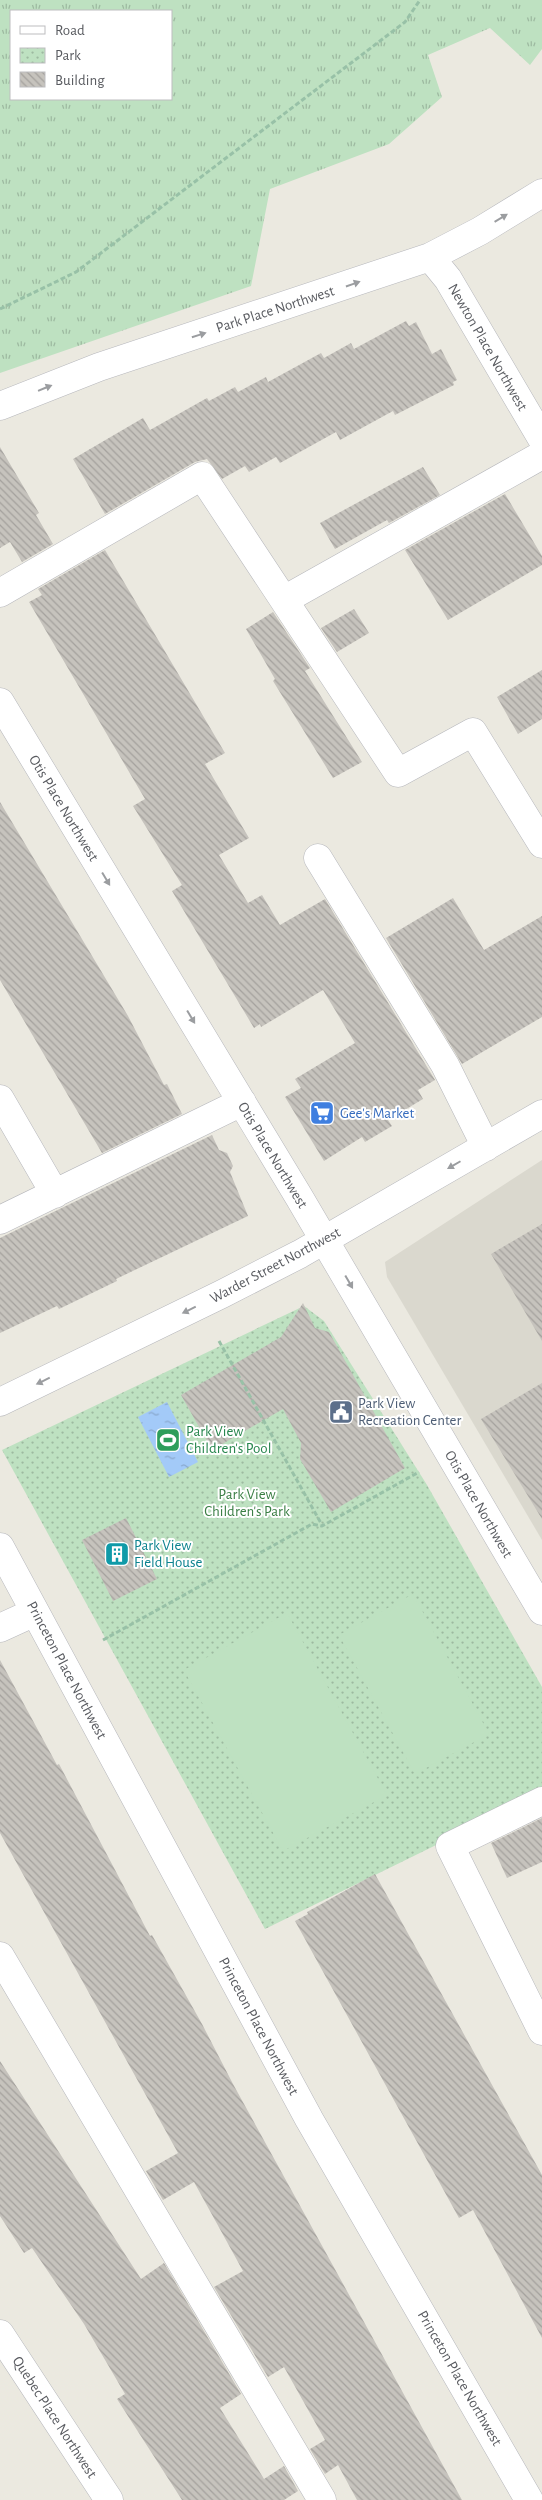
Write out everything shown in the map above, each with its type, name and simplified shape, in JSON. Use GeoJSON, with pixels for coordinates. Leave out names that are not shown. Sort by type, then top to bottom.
{"type":"FeatureCollection","features":[{"type":"Feature","properties":{"kind":"street","name":"Park Place Northwest"},"geometry":{"type":"LineString","coordinates":[[0,406],[99,367],[430,257],[542,193]]}},
{"type":"Feature","properties":{"kind":"street","name":"Newton Place Northwest"},"geometry":{"type":"LineString","coordinates":[[430,257],[448,279],[542,440]]}},
{"type":"Feature","properties":{"kind":"street"},"geometry":{"type":"LineString","coordinates":[[284,600],[542,455]]}},
{"type":"Feature","properties":{"kind":"street"},"geometry":{"type":"LineString","coordinates":[[0,593],[202,476],[398,773],[473,732],[542,844]]}},
{"type":"Feature","properties":{"kind":"street","name":"Otis Place Northwest"},"geometry":{"type":"LineString","coordinates":[[0,702],[324,1240],[534,1580],[542,1611]]}},
{"type":"Feature","properties":{"kind":"street"},"geometry":{"type":"LineString","coordinates":[[318,858],[445,1065],[486,1147]]}},
{"type":"Feature","properties":{"kind":"street"},"geometry":{"type":"LineString","coordinates":[[0,1099],[55,1194]]}},
{"type":"Feature","properties":{"kind":"street"},"geometry":{"type":"LineString","coordinates":[[0,1220],[242,1102]]}},
{"type":"Feature","properties":{"kind":"street","name":"Warder Street Northwest"},"geometry":{"type":"LineString","coordinates":[[0,1402],[222,1294],[324,1240],[542,1114]]}},
{"type":"Feature","properties":{"kind":"street","name":"Princeton Place Northwest"},"geometry":{"type":"LineString","coordinates":[[0,1547],[309,2119],[530,2500]]}},
{"type":"Feature","properties":{"kind":"street"},"geometry":{"type":"LineString","coordinates":[[0,1628],[35,1612]]}},
{"type":"Feature","properties":{"kind":"street"},"geometry":{"type":"LineString","coordinates":[[542,1801],[450,1846],[542,2031]]}},
{"type":"Feature","properties":{"kind":"street"},"geometry":{"type":"LineString","coordinates":[[0,1956],[322,2500]]}},
{"type":"Feature","properties":{"kind":"street","name":"Quebec Place Northwest"},"geometry":{"type":"LineString","coordinates":[[0,2334],[109,2500]]}},
{"type":"Feature","properties":{"kind":"path"},"geometry":{"type":"LineString","coordinates":[[0,309],[76,272],[405,22],[420,0]]}},
{"type":"Feature","properties":{"kind":"path"},"geometry":{"type":"LineString","coordinates":[[219,1341],[322,1526]]}},
{"type":"Feature","properties":{"kind":"path"},"geometry":{"type":"LineString","coordinates":[[103,1640],[312,1524],[322,1526],[419,1472]]}},
{"type":"Feature","properties":{"kind":"shaded area"},"geometry":{"type":"Polygon","coordinates":[[[542,1160],[542,1540],[387,1277],[385,1262],[542,1160]]]}},
{"type":"Feature","properties":{"kind":"green space"},"geometry":{"type":"Polygon","coordinates":[[[0,0],[542,0],[542,49],[530,65],[490,28],[428,55],[442,97],[389,144],[270,189],[251,286],[0,373],[0,0]]]}},
{"type":"Feature","properties":{"kind":"green space","name":"Park View Recreation Center"},"geometry":{"type":"Polygon","coordinates":[[[304,1306],[324,1321],[427,1485],[542,1687],[542,1793],[265,1929],[2,1450],[304,1306]]]}},
{"type":"Feature","properties":{"kind":"green space"},"geometry":{"type":"Polygon","coordinates":[[[413,1594],[489,1734],[415,1774],[339,1635],[413,1594]]]}},
{"type":"Feature","properties":{"kind":"green space"},"geometry":{"type":"Polygon","coordinates":[[[287,1613],[387,1795],[283,1851],[184,1670],[287,1613]]]}},
{"type":"Feature","properties":{"kind":"water","name":"Park View Children's Pool"},"geometry":{"type":"Polygon","coordinates":[[[167,1402],[198,1462],[169,1477],[138,1417],[167,1402]]]}},
{"type":"Feature","properties":{"kind":"building"},"geometry":{"type":"Polygon","coordinates":[[[406,321],[409,326],[416,322],[432,354],[441,349],[457,380],[453,382],[454,385],[395,415],[393,411],[340,440],[336,432],[280,463],[276,457],[249,472],[245,466],[222,479],[207,459],[195,462],[105,514],[73,459],[143,418],[150,430],[207,398],[209,401],[235,387],[238,392],[266,377],[268,382],[321,353],[324,358],[351,343],[354,349],[406,321]]]}},
{"type":"Feature","properties":{"kind":"building"},"geometry":{"type":"Polygon","coordinates":[[[0,447],[39,513],[36,515],[53,544],[22,562],[10,542],[0,548],[0,447]]]}},
{"type":"Feature","properties":{"kind":"building"},"geometry":{"type":"Polygon","coordinates":[[[423,467],[440,495],[389,523],[387,520],[335,549],[320,523],[423,467]]]}},
{"type":"Feature","properties":{"kind":"building"},"geometry":{"type":"Polygon","coordinates":[[[505,494],[542,556],[542,565],[448,620],[405,550],[505,494]]]}},
{"type":"Feature","properties":{"kind":"building"},"geometry":{"type":"Polygon","coordinates":[[[105,550],[225,753],[205,764],[249,838],[219,855],[248,903],[262,895],[280,925],[325,899],[435,1080],[418,1090],[423,1099],[388,1120],[392,1126],[365,1142],[362,1137],[324,1161],[285,1097],[301,1088],[295,1079],[355,1043],[323,990],[261,1027],[260,1024],[254,1028],[172,891],[182,885],[133,806],[145,799],[29,602],[42,595],[38,589],[105,550]]]}},
{"type":"Feature","properties":{"kind":"building"},"geometry":{"type":"Polygon","coordinates":[[[354,609],[369,633],[337,652],[321,628],[354,609]]]}},
{"type":"Feature","properties":{"kind":"building"},"geometry":{"type":"Polygon","coordinates":[[[273,612],[310,668],[305,671],[362,762],[333,778],[273,681],[275,679],[246,629],[273,612]]]}},
{"type":"Feature","properties":{"kind":"building"},"geometry":{"type":"Polygon","coordinates":[[[542,670],[542,719],[518,734],[497,697],[542,670]]]}},
{"type":"Feature","properties":{"kind":"building"},"geometry":{"type":"Polygon","coordinates":[[[0,802],[128,1016],[164,1085],[167,1084],[182,1114],[102,1153],[0,980],[0,802]]]}},
{"type":"Feature","properties":{"kind":"building"},"geometry":{"type":"Polygon","coordinates":[[[453,898],[484,950],[542,916],[542,1017],[462,1064],[386,938],[453,898]]]}},
{"type":"Feature","properties":{"kind":"building"},"geometry":{"type":"Polygon","coordinates":[[[212,1135],[219,1150],[227,1153],[233,1166],[230,1172],[248,1216],[116,1279],[117,1281],[59,1309],[57,1306],[0,1333],[0,1238],[212,1135]]]}},
{"type":"Feature","properties":{"kind":"building"},"geometry":{"type":"Polygon","coordinates":[[[542,1224],[542,1341],[491,1254],[542,1224]]]}},
{"type":"Feature","properties":{"kind":"building","name":"Park View Recreation Center"},"geometry":{"type":"Polygon","coordinates":[[[303,1303],[315,1328],[329,1332],[405,1468],[331,1512],[300,1459],[301,1443],[283,1409],[212,1450],[181,1395],[281,1337],[303,1303]]]}},
{"type":"Feature","properties":{"kind":"building"},"geometry":{"type":"Polygon","coordinates":[[[542,1383],[542,1519],[481,1419],[542,1383]]]}},
{"type":"Feature","properties":{"kind":"building","name":"Park View Field House"},"geometry":{"type":"Polygon","coordinates":[[[126,1518],[157,1579],[113,1601],[82,1540],[126,1518]]]}},
{"type":"Feature","properties":{"kind":"building"},"geometry":{"type":"Polygon","coordinates":[[[0,1660],[57,1765],[59,1764],[150,1936],[152,1935],[202,2024],[233,2084],[462,2500],[357,2500],[338,2465],[325,2474],[310,2449],[325,2440],[284,2367],[268,2377],[214,2287],[243,2271],[194,2182],[163,2200],[146,2171],[178,2153],[0,1833],[0,1660]]]}},
{"type":"Feature","properties":{"kind":"building"},"geometry":{"type":"Polygon","coordinates":[[[542,1818],[542,1862],[507,1878],[491,1843],[542,1818]]]}},
{"type":"Feature","properties":{"kind":"building"},"geometry":{"type":"Polygon","coordinates":[[[375,1874],[542,2175],[542,2338],[473,2210],[459,2218],[295,1921],[308,1914],[307,1912],[375,1874]]]}},
{"type":"Feature","properties":{"kind":"building"},"geometry":{"type":"Polygon","coordinates":[[[0,2061],[141,2279],[164,2263],[241,2394],[220,2408],[264,2479],[284,2466],[298,2491],[284,2500],[182,2500],[117,2399],[125,2394],[84,2324],[32,2248],[24,2253],[0,2216],[0,2061]]]}},
{"type":"Feature","properties":{"kind":"place","name":"Gee's Market"},"geometry":{"type":"Point","coordinates":[322,1113]}},
{"type":"Feature","properties":{"kind":"place","name":"Park View Recreation Center"},"geometry":{"type":"Point","coordinates":[341,1412]}},
{"type":"Feature","properties":{"kind":"place","name":"Park View Children's Pool"},"geometry":{"type":"Point","coordinates":[168,1440]}},
{"type":"Feature","properties":{"kind":"place","name":"Park View Field House"},"geometry":{"type":"Point","coordinates":[117,1554]}},
{"type":"Feature","properties":{"kind":"park label","name":"Park View Children's Park"},"geometry":{"type":"Point","coordinates":[247,1502]}}]}
